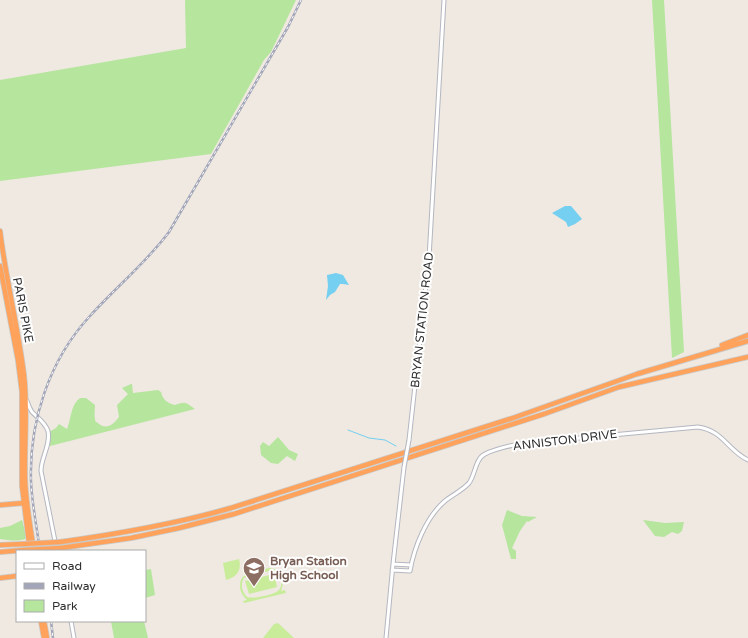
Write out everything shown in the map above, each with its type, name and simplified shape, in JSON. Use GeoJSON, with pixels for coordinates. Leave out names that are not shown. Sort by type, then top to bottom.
{"type":"FeatureCollection","features":[{"type":"Feature","properties":{"kind":"highway","name":"PARIS PIKE"},"geometry":{"type":"LineString","coordinates":[[0,231],[4,276],[22,392],[27,411]]}},
{"type":"Feature","properties":{"kind":"highway","name":"PARIS PIKE"},"geometry":{"type":"LineString","coordinates":[[0,266],[4,276],[19,345],[27,411]]}},
{"type":"Feature","properties":{"kind":"highway"},"geometry":{"type":"LineString","coordinates":[[662,366],[748,335]]}},
{"type":"Feature","properties":{"kind":"highway"},"geometry":{"type":"LineString","coordinates":[[0,544],[16,545],[60,542],[152,528],[198,518],[237,507],[520,416],[620,379],[748,340]]}},
{"type":"Feature","properties":{"kind":"highway"},"geometry":{"type":"LineString","coordinates":[[24,550],[61,548],[131,538],[234,514],[530,419],[639,381],[748,358]]}},
{"type":"Feature","properties":{"kind":"highway"},"geometry":{"type":"LineString","coordinates":[[27,411],[25,502],[30,550]]}},
{"type":"Feature","properties":{"kind":"highway"},"geometry":{"type":"LineString","coordinates":[[0,503],[25,502]]}},
{"type":"Feature","properties":{"kind":"highway"},"geometry":{"type":"LineString","coordinates":[[25,502],[34,550]]}},
{"type":"Feature","properties":{"kind":"highway"},"geometry":{"type":"LineString","coordinates":[[0,552],[16,551]]}},
{"type":"Feature","properties":{"kind":"highway"},"geometry":{"type":"LineString","coordinates":[[0,577],[16,574]]}},
{"type":"Feature","properties":{"kind":"highway"},"geometry":{"type":"LineString","coordinates":[[41,622],[44,638]]}},
{"type":"Feature","properties":{"kind":"highway"},"geometry":{"type":"LineString","coordinates":[[44,622],[47,638]]}},
{"type":"Feature","properties":{"kind":"main road","name":"BRYAN STATION ROAD"},"geometry":{"type":"LineString","coordinates":[[386,638],[392,570],[429,258],[444,0]]}},
{"type":"Feature","properties":{"kind":"main road"},"geometry":{"type":"LineString","coordinates":[[27,411],[42,421],[48,433],[48,444],[42,462],[41,471],[57,550]]}},
{"type":"Feature","properties":{"kind":"main road","name":"ANNISTON DRIVE"},"geometry":{"type":"LineString","coordinates":[[392,570],[410,572],[411,565],[424,530],[431,517],[441,504],[469,482],[480,459],[487,453],[526,443],[698,427],[719,435],[736,452],[748,460]]}},
{"type":"Feature","properties":{"kind":"main road"},"geometry":{"type":"LineString","coordinates":[[393,564],[411,565]]}},
{"type":"Feature","properties":{"kind":"main road"},"geometry":{"type":"LineString","coordinates":[[71,622],[74,638]]}},
{"type":"Feature","properties":{"kind":"green space"},"geometry":{"type":"Polygon","coordinates":[[[185,0],[296,0],[271,52],[264,60],[211,154],[0,181],[0,80],[186,48],[185,0]]]}},
{"type":"Feature","properties":{"kind":"green space"},"geometry":{"type":"Polygon","coordinates":[[[652,0],[664,0],[684,352],[672,358],[652,0]]]}},
{"type":"Feature","properties":{"kind":"green space"},"geometry":{"type":"Polygon","coordinates":[[[131,384],[133,393],[158,390],[161,392],[166,401],[175,405],[185,403],[195,409],[50,446],[49,432],[56,428],[59,424],[67,429],[73,408],[80,398],[86,398],[95,405],[96,422],[102,426],[113,424],[119,417],[117,405],[128,394],[122,388],[131,384]]]}},
{"type":"Feature","properties":{"kind":"green space"},"geometry":{"type":"Polygon","coordinates":[[[278,437],[289,450],[298,454],[295,461],[287,456],[278,464],[271,463],[261,455],[260,446],[263,442],[269,446],[278,437]]]}},
{"type":"Feature","properties":{"kind":"green space"},"geometry":{"type":"Polygon","coordinates":[[[507,510],[522,516],[537,517],[528,522],[527,521],[520,531],[512,548],[516,551],[516,559],[511,559],[502,525],[507,510]]]}},
{"type":"Feature","properties":{"kind":"green space"},"geometry":{"type":"Polygon","coordinates":[[[22,520],[26,535],[25,539],[16,541],[0,539],[0,528],[10,526],[22,520]]]}},
{"type":"Feature","properties":{"kind":"green space"},"geometry":{"type":"Polygon","coordinates":[[[643,520],[665,523],[684,522],[682,531],[678,534],[672,532],[664,537],[655,536],[643,520]]]}},
{"type":"Feature","properties":{"kind":"green space"},"geometry":{"type":"Polygon","coordinates":[[[239,559],[240,566],[238,572],[233,577],[226,580],[223,563],[239,559]]]}},
{"type":"Feature","properties":{"kind":"green space"},"geometry":{"type":"Polygon","coordinates":[[[270,568],[277,571],[282,576],[283,583],[281,591],[285,590],[286,593],[244,603],[243,601],[247,600],[242,594],[240,586],[243,577],[251,572],[270,568]],[[269,571],[244,578],[242,588],[247,597],[264,596],[279,590],[281,587],[280,578],[269,571]]]}},
{"type":"Feature","properties":{"kind":"green space"},"geometry":{"type":"Polygon","coordinates":[[[151,569],[155,595],[146,598],[146,570],[151,569]]]}},
{"type":"Feature","properties":{"kind":"green space"},"geometry":{"type":"Polygon","coordinates":[[[274,574],[277,587],[249,594],[245,581],[274,574]]]}},
{"type":"Feature","properties":{"kind":"green space"},"geometry":{"type":"Polygon","coordinates":[[[111,622],[144,622],[148,638],[114,638],[111,622]]]}},
{"type":"Feature","properties":{"kind":"green space"},"geometry":{"type":"Polygon","coordinates":[[[278,623],[294,638],[263,638],[274,624],[278,623]]]}},
{"type":"Feature","properties":{"kind":"water"},"geometry":{"type":"Polygon","coordinates":[[[565,206],[571,206],[582,219],[568,227],[566,222],[552,213],[565,206]]]}},
{"type":"Feature","properties":{"kind":"water"},"geometry":{"type":"Polygon","coordinates":[[[336,273],[343,275],[349,285],[340,284],[335,292],[326,300],[328,286],[327,275],[336,273]]]}},
{"type":"Feature","properties":{"kind":"waterway"},"geometry":{"type":"LineString","coordinates":[[348,430],[369,438],[385,440],[396,446]]}},
{"type":"Feature","properties":{"kind":"railway"},"geometry":{"type":"LineString","coordinates":[[40,550],[33,508],[31,459],[38,414],[44,393],[53,372],[63,352],[90,316],[141,265],[169,232],[288,27],[301,0]]}},
{"type":"Feature","properties":{"kind":"railway"},"geometry":{"type":"LineString","coordinates":[[51,622],[53,638]]}},
{"type":"Feature","properties":{"kind":"place","name":"Bryan Station High School"},"geometry":{"type":"Point","coordinates":[254,588]}}]}
